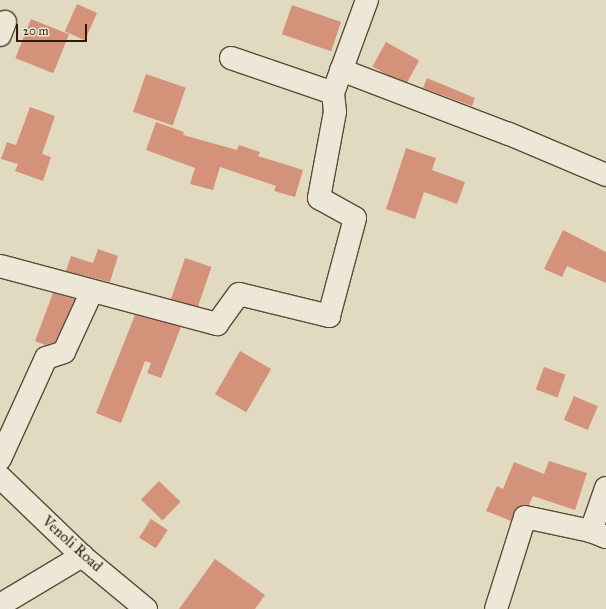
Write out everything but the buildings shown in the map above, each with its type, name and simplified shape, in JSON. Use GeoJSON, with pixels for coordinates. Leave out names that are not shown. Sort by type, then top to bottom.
{"type":"FeatureCollection","features":[{"type":"Feature","properties":{"kind":"street"},"geometry":{"type":"LineString","coordinates":[[0,266],[217,324],[239,294],[330,316],[355,218],[319,198],[335,112],[333,93],[367,0]]}},
{"type":"Feature","properties":{"kind":"street"},"geometry":{"type":"LineString","coordinates":[[231,58],[333,93]]}},
{"type":"Feature","properties":{"kind":"street"},"geometry":{"type":"LineString","coordinates":[[341,70],[509,134],[606,175]]}},
{"type":"Feature","properties":{"kind":"street"},"geometry":{"type":"LineString","coordinates":[[0,459],[46,358],[64,352],[92,291]]}},
{"type":"Feature","properties":{"kind":"street","name":"Venoli Road"},"geometry":{"type":"LineString","coordinates":[[0,477],[82,556],[146,609]]}},
{"type":"Feature","properties":{"kind":"street"},"geometry":{"type":"LineString","coordinates":[[496,609],[525,517],[598,534],[606,488]]}},
{"type":"Feature","properties":{"kind":"street"},"geometry":{"type":"LineString","coordinates":[[0,605],[82,556]]}}]}
